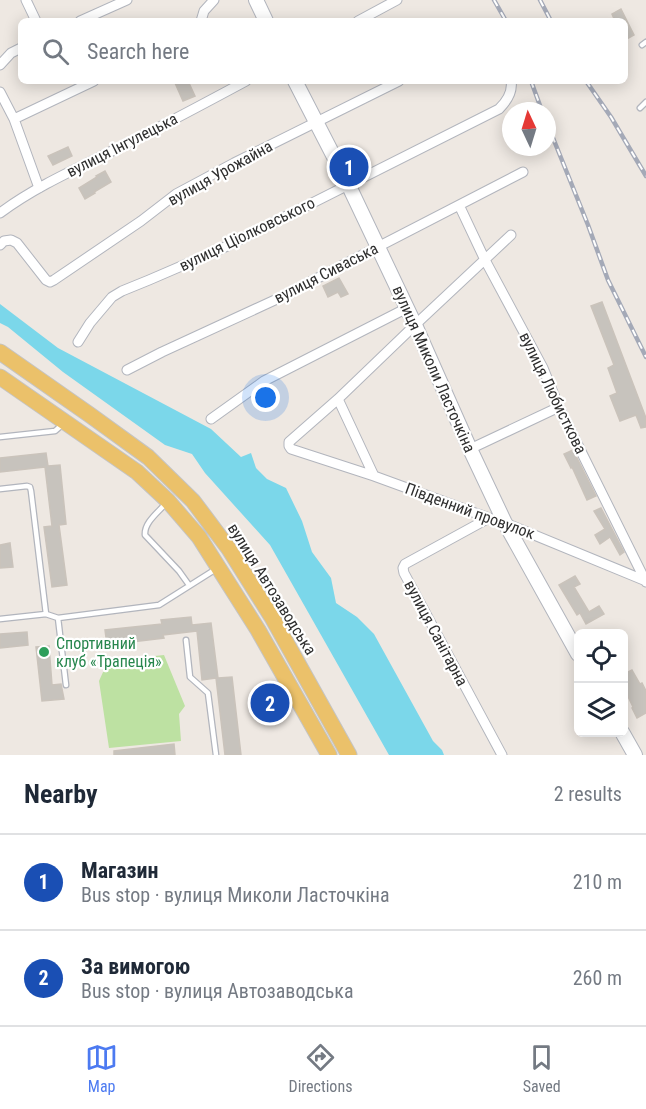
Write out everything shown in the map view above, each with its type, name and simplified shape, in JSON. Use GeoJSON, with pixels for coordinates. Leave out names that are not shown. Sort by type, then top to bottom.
{"type":"FeatureCollection","features":[{"type":"Feature","properties":{"kind":"main road","name":"вулиця Автозаводська"},"geometry":{"type":"LineString","coordinates":[[0,352],[148,457],[193,501],[229,549],[273,620],[349,755]]}},
{"type":"Feature","properties":{"kind":"main road","name":"вулиця Автозаводська"},"geometry":{"type":"LineString","coordinates":[[0,377],[137,472],[168,501],[199,537],[258,630],[329,755]]}},
{"type":"Feature","properties":{"kind":"main road"},"geometry":{"type":"LineString","coordinates":[[258,630],[273,620]]}},
{"type":"Feature","properties":{"kind":"street"},"geometry":{"type":"LineString","coordinates":[[26,0],[35,18]]}},
{"type":"Feature","properties":{"kind":"street"},"geometry":{"type":"LineString","coordinates":[[87,18],[127,0]]}},
{"type":"Feature","properties":{"kind":"street"},"geometry":{"type":"LineString","coordinates":[[202,18],[204,11],[214,0]]}},
{"type":"Feature","properties":{"kind":"street"},"geometry":{"type":"LineString","coordinates":[[256,0],[265,18]]}},
{"type":"Feature","properties":{"kind":"street"},"geometry":{"type":"LineString","coordinates":[[364,18],[398,0]]}},
{"type":"Feature","properties":{"kind":"street"},"geometry":{"type":"LineString","coordinates":[[0,65],[11,53],[18,50]]}},
{"type":"Feature","properties":{"kind":"street"},"geometry":{"type":"LineString","coordinates":[[14,119],[88,84]]}},
{"type":"Feature","properties":{"kind":"street","name":"вулиця Інгулецька"},"geometry":{"type":"LineString","coordinates":[[0,213],[63,175],[240,84]]}},
{"type":"Feature","properties":{"kind":"street","name":"вулиця Миколи Ласточкіна"},"geometry":{"type":"LineString","coordinates":[[296,84],[348,184],[407,308],[505,523],[574,645]]}},
{"type":"Feature","properties":{"kind":"street","name":"вулиця Урожайна"},"geometry":{"type":"LineString","coordinates":[[0,245],[4,241],[11,240],[16,243],[50,282],[141,221],[176,194],[393,84]]}},
{"type":"Feature","properties":{"kind":"street","name":"вулиця Ціолковського"},"geometry":{"type":"LineString","coordinates":[[78,342],[90,323],[112,297],[122,291],[221,249],[499,109],[510,95],[512,84]]}},
{"type":"Feature","properties":{"kind":"street"},"geometry":{"type":"LineString","coordinates":[[0,92],[14,119],[39,188]]}},
{"type":"Feature","properties":{"kind":"street","name":"вулиця Сиваська"},"geometry":{"type":"LineString","coordinates":[[127,370],[276,299],[523,172]]}},
{"type":"Feature","properties":{"kind":"street","name":"вулиця Любисткова"},"geometry":{"type":"LineString","coordinates":[[459,205],[485,260],[543,368],[559,407],[646,582]]}},
{"type":"Feature","properties":{"kind":"street"},"geometry":{"type":"LineString","coordinates":[[374,476],[338,399],[511,235]]}},
{"type":"Feature","properties":{"kind":"street"},"geometry":{"type":"LineString","coordinates":[[211,419],[264,381],[407,308]]}},
{"type":"Feature","properties":{"kind":"street","name":"Південний провулок"},"geometry":{"type":"LineString","coordinates":[[338,399],[289,442],[291,449],[505,523],[646,582]]}},
{"type":"Feature","properties":{"kind":"street"},"geometry":{"type":"LineString","coordinates":[[470,449],[559,407]]}},
{"type":"Feature","properties":{"kind":"street","name":"вулиця Санітарна"},"geometry":{"type":"LineString","coordinates":[[489,518],[405,564],[403,568],[502,755]]}},
{"type":"Feature","properties":{"kind":"street"},"geometry":{"type":"LineString","coordinates":[[625,737],[635,755]]}},
{"type":"Feature","properties":{"kind":"lane"},"geometry":{"type":"LineString","coordinates":[[640,108],[646,102]]}},
{"type":"Feature","properties":{"kind":"lane"},"geometry":{"type":"LineString","coordinates":[[0,437],[55,431],[65,421]]}},
{"type":"Feature","properties":{"kind":"lane"},"geometry":{"type":"LineString","coordinates":[[0,489],[27,486],[30,488],[46,614]]}},
{"type":"Feature","properties":{"kind":"lane"},"geometry":{"type":"LineString","coordinates":[[168,501],[147,523],[144,532],[189,585]]}},
{"type":"Feature","properties":{"kind":"lane"},"geometry":{"type":"LineString","coordinates":[[0,619],[46,614],[58,618],[159,605],[218,567]]}},
{"type":"Feature","properties":{"kind":"lane"},"geometry":{"type":"LineString","coordinates":[[58,618],[66,685]]}},
{"type":"Feature","properties":{"kind":"lane"},"geometry":{"type":"LineString","coordinates":[[186,640],[190,676],[208,693],[216,755]]}},
{"type":"Feature","properties":{"kind":"green space"},"geometry":{"type":"Polygon","coordinates":[[[164,655],[185,706],[179,714],[181,741],[109,748],[99,681],[108,661],[164,655]]]}},
{"type":"Feature","properties":{"kind":"water"},"geometry":{"type":"Polygon","coordinates":[[[0,304],[58,348],[211,429],[241,457],[251,453],[256,468],[267,479],[286,488],[302,521],[312,552],[331,578],[336,603],[357,617],[374,634],[433,741],[444,755],[389,755],[270,545],[205,473],[192,454],[165,445],[63,372],[0,323],[0,304]]]}},
{"type":"Feature","properties":{"kind":"building"},"geometry":{"type":"Polygon","coordinates":[[[621,9],[626,18],[614,18],[612,14],[621,9]]]}},
{"type":"Feature","properties":{"kind":"building"},"geometry":{"type":"Polygon","coordinates":[[[628,23],[634,35],[628,38],[628,23]]]}},
{"type":"Feature","properties":{"kind":"building"},"geometry":{"type":"Polygon","coordinates":[[[175,84],[189,84],[195,96],[183,101],[175,84]]]}},
{"type":"Feature","properties":{"kind":"building"},"geometry":{"type":"Polygon","coordinates":[[[68,147],[72,156],[53,165],[48,156],[68,147]]]}},
{"type":"Feature","properties":{"kind":"building"},"geometry":{"type":"Polygon","coordinates":[[[105,171],[111,182],[85,199],[79,188],[105,171]]]}},
{"type":"Feature","properties":{"kind":"building"},"geometry":{"type":"Polygon","coordinates":[[[339,278],[348,294],[341,297],[338,292],[328,297],[323,286],[339,278]]]}},
{"type":"Feature","properties":{"kind":"building"},"geometry":{"type":"Polygon","coordinates":[[[602,302],[646,418],[646,427],[641,428],[636,415],[620,421],[610,396],[617,393],[608,368],[614,365],[591,306],[602,302]]]}},
{"type":"Feature","properties":{"kind":"building"},"geometry":{"type":"Polygon","coordinates":[[[573,450],[596,496],[587,500],[564,454],[573,450]]]}},
{"type":"Feature","properties":{"kind":"building"},"geometry":{"type":"Polygon","coordinates":[[[46,453],[48,466],[60,465],[66,524],[59,525],[67,585],[52,587],[44,527],[52,526],[45,467],[0,472],[0,458],[46,453]]]}},
{"type":"Feature","properties":{"kind":"building"},"geometry":{"type":"Polygon","coordinates":[[[601,508],[624,552],[620,555],[610,537],[600,544],[595,535],[605,529],[594,511],[601,508]]]}},
{"type":"Feature","properties":{"kind":"building"},"geometry":{"type":"Polygon","coordinates":[[[10,543],[13,567],[0,568],[0,545],[10,543]]]}},
{"type":"Feature","properties":{"kind":"building"},"geometry":{"type":"Polygon","coordinates":[[[575,576],[580,584],[574,587],[589,612],[599,606],[604,614],[586,624],[580,613],[577,615],[559,585],[575,576]]]}},
{"type":"Feature","properties":{"kind":"building"},"geometry":{"type":"Polygon","coordinates":[[[191,617],[192,625],[211,623],[218,678],[232,677],[241,755],[225,755],[216,678],[202,680],[197,631],[163,635],[164,638],[107,645],[105,630],[162,624],[161,620],[191,617]]]}},
{"type":"Feature","properties":{"kind":"building"},"geometry":{"type":"Polygon","coordinates":[[[27,632],[28,645],[0,648],[0,634],[27,632]]]}},
{"type":"Feature","properties":{"kind":"building"},"geometry":{"type":"Polygon","coordinates":[[[49,646],[52,685],[61,684],[64,699],[42,701],[36,647],[49,646]]]}},
{"type":"Feature","properties":{"kind":"building"},"geometry":{"type":"Polygon","coordinates":[[[632,670],[646,691],[646,713],[637,718],[628,696],[628,672],[632,670]]]}},
{"type":"Feature","properties":{"kind":"building"},"geometry":{"type":"Polygon","coordinates":[[[174,744],[175,755],[114,755],[114,751],[174,744]]]}},
{"type":"Feature","properties":{"kind":"railway"},"geometry":{"type":"LineString","coordinates":[[494,0],[504,18]]}},
{"type":"Feature","properties":{"kind":"railway"},"geometry":{"type":"LineString","coordinates":[[540,0],[549,18]]}},
{"type":"Feature","properties":{"kind":"railway"},"geometry":{"type":"LineString","coordinates":[[532,84],[539,102]]}},
{"type":"Feature","properties":{"kind":"railway"},"geometry":{"type":"LineString","coordinates":[[588,84],[611,117],[646,176]]}},
{"type":"Feature","properties":{"kind":"railway"},"geometry":{"type":"LineString","coordinates":[[556,145],[608,280],[646,357]]}},
{"type":"Feature","properties":{"kind":"place","name":"Магазин"},"geometry":{"type":"Point","coordinates":[349,167]}},
{"type":"Feature","properties":{"kind":"place","name":"Спортивний клуб «Трапеція»"},"geometry":{"type":"Point","coordinates":[44,652]}},
{"type":"Feature","properties":{"kind":"place","name":"За вимогою"},"geometry":{"type":"Point","coordinates":[270,703]}}]}
